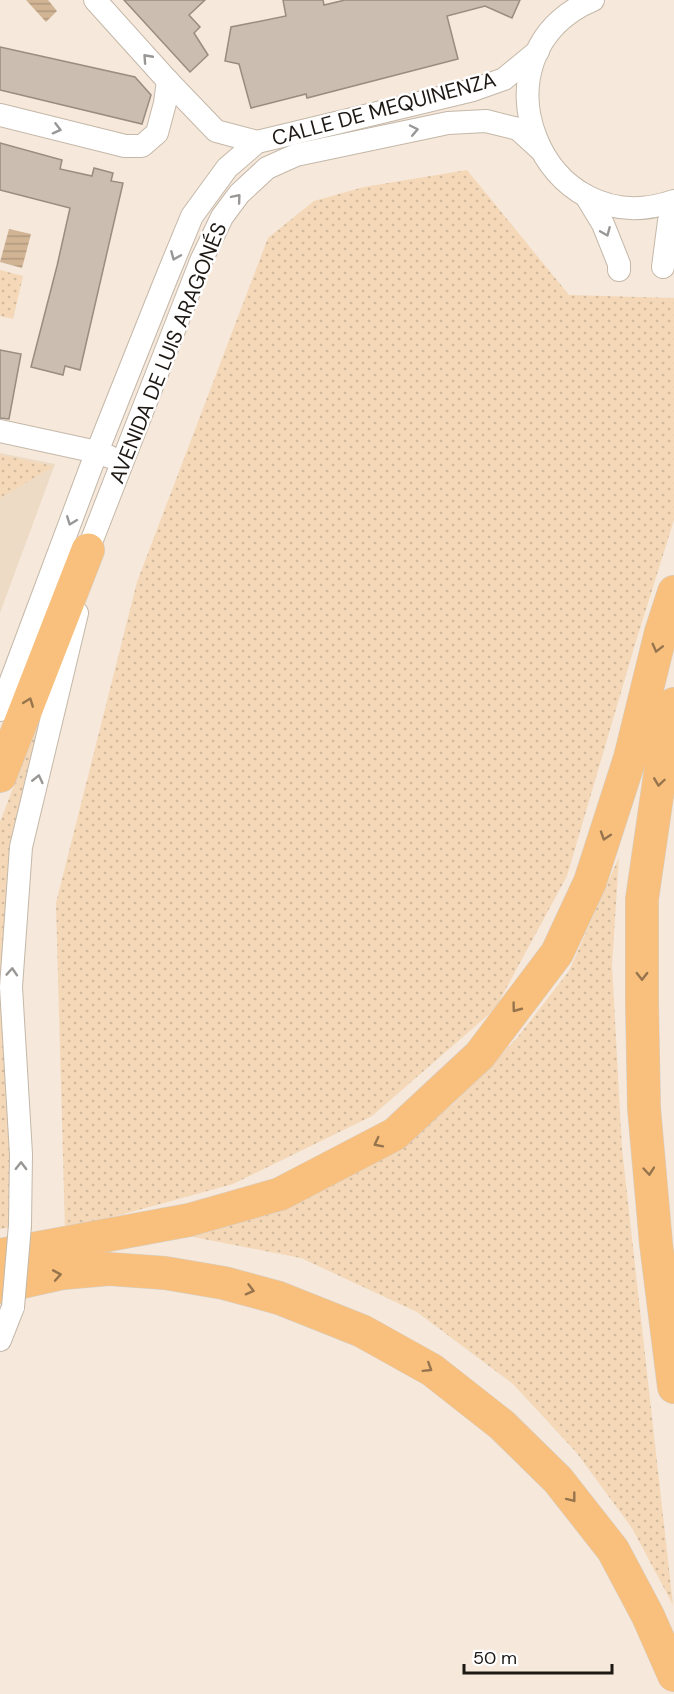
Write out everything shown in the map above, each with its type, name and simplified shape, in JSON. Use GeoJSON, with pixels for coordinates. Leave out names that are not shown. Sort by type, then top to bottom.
{"type":"FeatureCollection","features":[{"type":"Feature","properties":{"kind":"highway"},"geometry":{"type":"LineString","coordinates":[[0,776],[88,550]]}},
{"type":"Feature","properties":{"kind":"highway"},"geometry":{"type":"LineString","coordinates":[[0,1255],[189,1220],[280,1194],[395,1134],[480,1055],[557,953],[590,882],[630,758],[661,632],[674,592]]}},
{"type":"Feature","properties":{"kind":"highway"},"geometry":{"type":"LineString","coordinates":[[674,704],[661,768],[642,899],[644,1108],[656,1244],[674,1387]]}},
{"type":"Feature","properties":{"kind":"highway"},"geometry":{"type":"LineString","coordinates":[[7,1297],[63,1273],[109,1269],[165,1272],[224,1283],[279,1298],[362,1331],[432,1370],[502,1425],[558,1479],[613,1550],[648,1616],[674,1674]]}},
{"type":"Feature","properties":{"kind":"street"},"geometry":{"type":"LineString","coordinates":[[95,0],[216,131],[257,142]]}},
{"type":"Feature","properties":{"kind":"street"},"geometry":{"type":"LineString","coordinates":[[560,0],[532,67],[528,84],[527,100],[533,134],[548,164],[559,176],[586,196],[616,206],[648,207],[674,201]]}},
{"type":"Feature","properties":{"kind":"street","name":"CALLE DE MEQUINENZA"},"geometry":{"type":"LineString","coordinates":[[257,142],[473,90],[504,79],[542,44],[563,19],[593,0]]}},
{"type":"Feature","properties":{"kind":"street"},"geometry":{"type":"LineString","coordinates":[[0,115],[125,146],[142,146],[157,133],[168,81]]}},
{"type":"Feature","properties":{"kind":"street","name":"AVENIDA DE LUIS ARAGONÉS"},"geometry":{"type":"LineString","coordinates":[[0,1341],[20,1225],[21,1154],[11,987],[21,847],[81,595],[88,550],[201,261],[222,217],[239,194],[267,168],[296,154],[448,123],[486,121],[519,129],[540,149]]}},
{"type":"Feature","properties":{"kind":"street","name":"AVENIDA DE LUIS ARAGONÉS"},"geometry":{"type":"LineString","coordinates":[[0,710],[103,455],[192,216],[227,168],[257,142]]}},
{"type":"Feature","properties":{"kind":"street"},"geometry":{"type":"LineString","coordinates":[[586,196],[603,224],[619,264],[619,270]]}},
{"type":"Feature","properties":{"kind":"street"},"geometry":{"type":"LineString","coordinates":[[663,267],[669,221],[674,210]]}},
{"type":"Feature","properties":{"kind":"street"},"geometry":{"type":"LineString","coordinates":[[0,431],[103,455],[130,444]]}},
{"type":"Feature","properties":{"kind":"street"},"geometry":{"type":"LineString","coordinates":[[103,455],[116,480]]}},
{"type":"Feature","properties":{"kind":"shaded area"},"geometry":{"type":"Polygon","coordinates":[[[26,0],[48,0],[57,11],[46,22],[26,0]]]}},
{"type":"Feature","properties":{"kind":"shaded area"},"geometry":{"type":"Polygon","coordinates":[[[467,170],[569,295],[674,298],[674,520],[567,876],[495,1009],[372,1116],[233,1184],[65,1230],[56,903],[137,582],[268,238],[314,201],[364,187],[467,170]]]}},
{"type":"Feature","properties":{"kind":"shaded area"},"geometry":{"type":"Polygon","coordinates":[[[9,229],[31,234],[22,268],[0,262],[9,229]]]}},
{"type":"Feature","properties":{"kind":"shaded area"},"geometry":{"type":"Polygon","coordinates":[[[0,270],[23,276],[13,319],[0,316],[0,270]]]}},
{"type":"Feature","properties":{"kind":"shaded area"},"geometry":{"type":"Polygon","coordinates":[[[0,453],[55,464],[0,613],[0,453]]]}},
{"type":"Feature","properties":{"kind":"shaded area"},"geometry":{"type":"Polygon","coordinates":[[[0,455],[54,466],[0,498],[0,455]]]}},
{"type":"Feature","properties":{"kind":"shaded area"},"geometry":{"type":"Polygon","coordinates":[[[44,707],[28,780],[14,1227],[0,1229],[0,822],[44,707]]]}},
{"type":"Feature","properties":{"kind":"shaded area"},"geometry":{"type":"Polygon","coordinates":[[[619,857],[612,965],[622,1149],[673,1605],[632,1528],[576,1452],[513,1384],[417,1312],[301,1258],[163,1231],[387,1155],[453,1104],[517,1038],[569,971],[619,857]]]}},
{"type":"Feature","properties":{"kind":"building"},"geometry":{"type":"Polygon","coordinates":[[[124,0],[205,0],[189,15],[200,27],[194,33],[208,55],[190,72],[124,0]]]}},
{"type":"Feature","properties":{"kind":"building"},"geometry":{"type":"Polygon","coordinates":[[[283,0],[323,0],[324,5],[345,0],[520,0],[512,18],[485,6],[447,16],[458,59],[307,98],[306,94],[251,108],[239,64],[225,61],[231,27],[286,16],[283,0]]]}},
{"type":"Feature","properties":{"kind":"building"},"geometry":{"type":"Polygon","coordinates":[[[0,47],[135,77],[151,95],[142,124],[0,90],[0,47]]]}},
{"type":"Feature","properties":{"kind":"building"},"geometry":{"type":"Polygon","coordinates":[[[0,143],[62,160],[60,169],[92,176],[94,168],[113,173],[111,181],[123,183],[80,370],[65,366],[63,375],[31,367],[70,208],[0,190],[0,143]]]}},
{"type":"Feature","properties":{"kind":"building"},"geometry":{"type":"Polygon","coordinates":[[[0,350],[21,354],[9,419],[0,418],[0,350]]]}}]}
